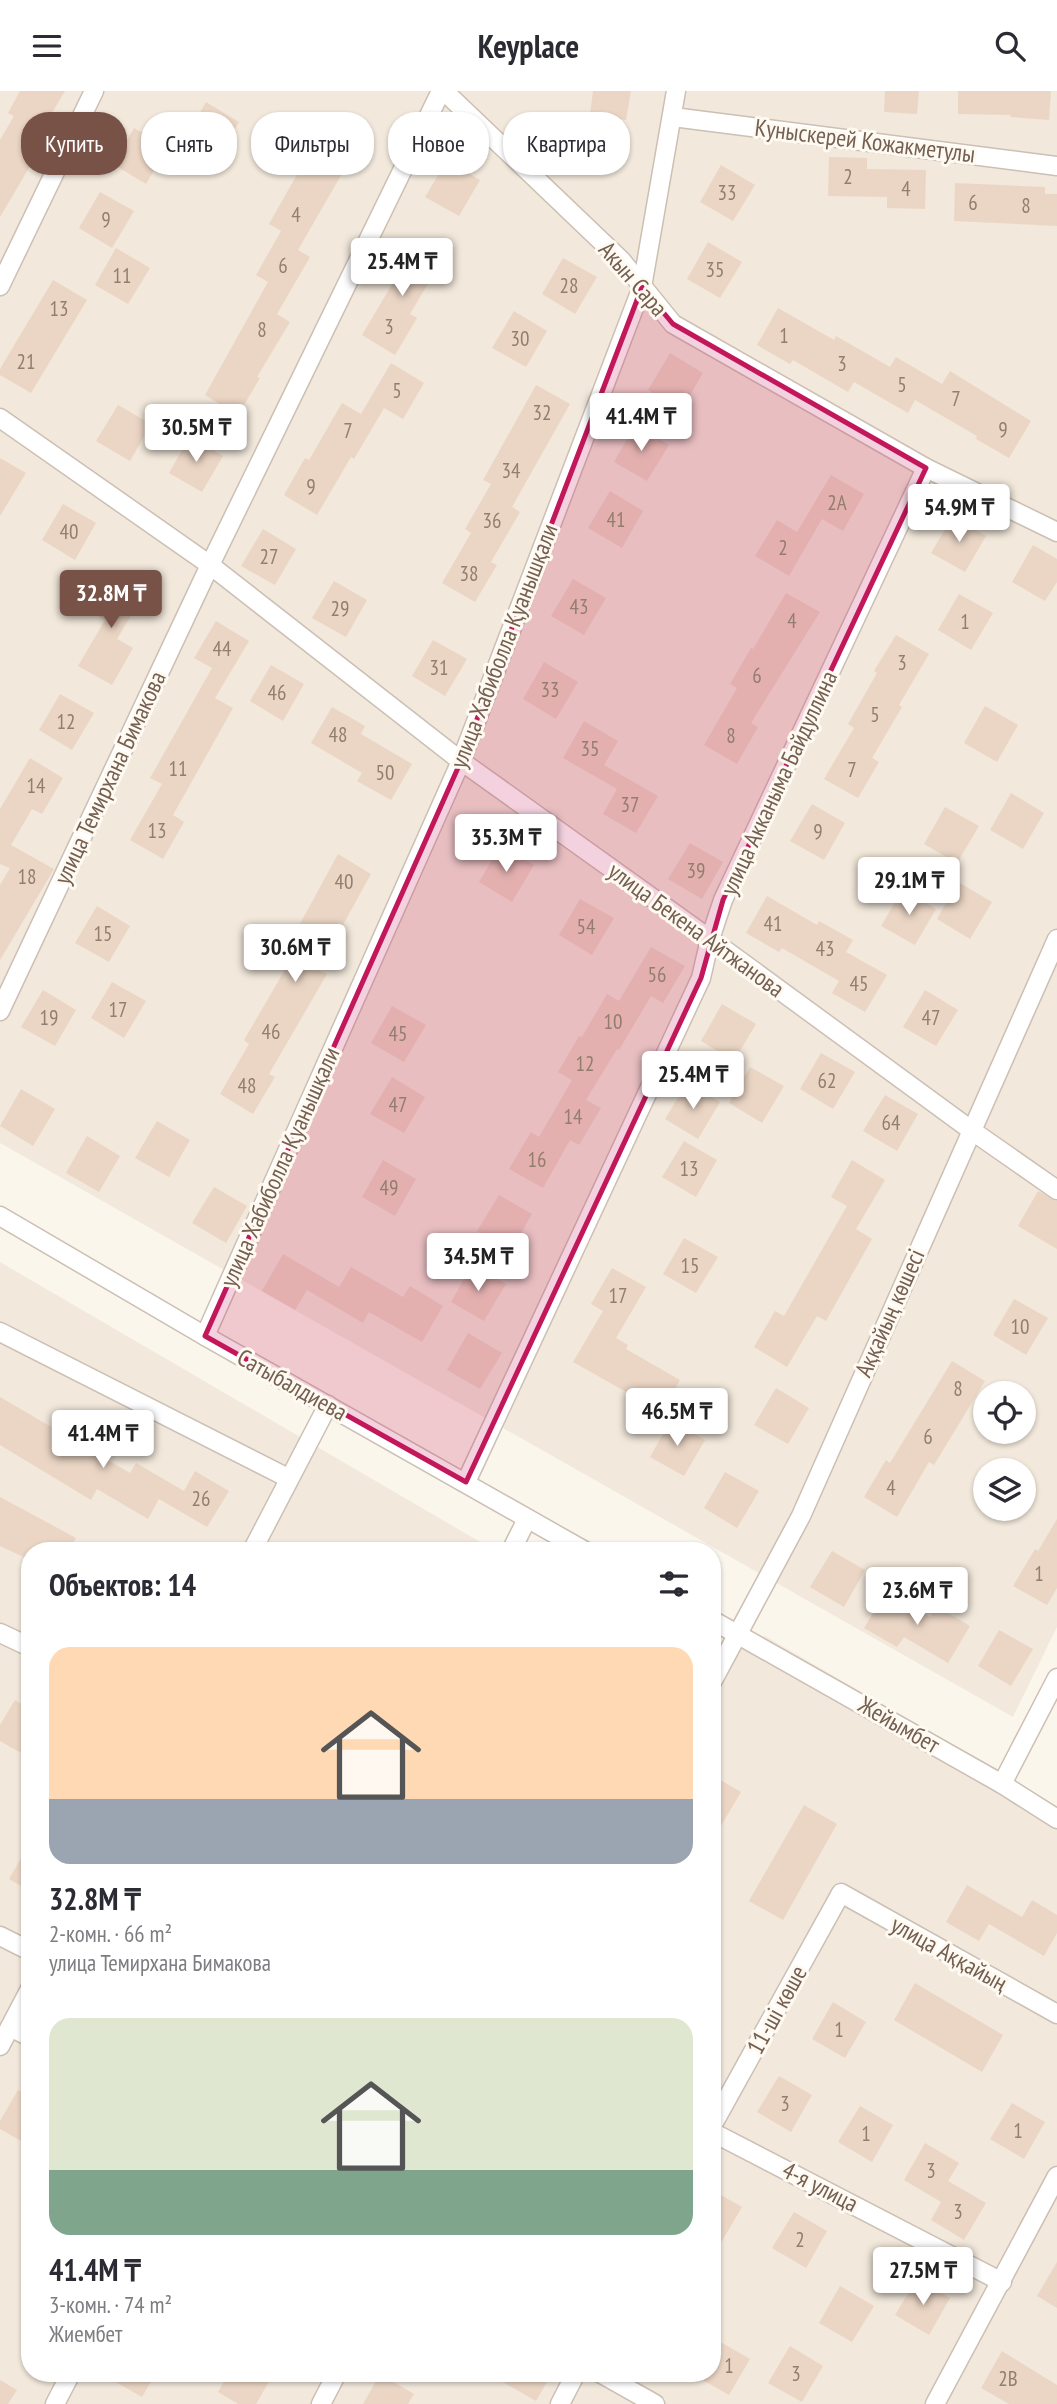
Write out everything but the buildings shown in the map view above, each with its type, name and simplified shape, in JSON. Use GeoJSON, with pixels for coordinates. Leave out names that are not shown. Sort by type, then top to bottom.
{"type":"FeatureCollection","features":[{"type":"Feature","properties":{"kind":"street"},"geometry":{"type":"LineString","coordinates":[[0,285],[94,91]]}},
{"type":"Feature","properties":{"kind":"street","name":"Акын Сара"},"geometry":{"type":"LineString","coordinates":[[442,91],[621,260],[673,324],[926,468],[1057,532]]}},
{"type":"Feature","properties":{"kind":"street","name":"улица Темирхана Бимакова"},"geometry":{"type":"LineString","coordinates":[[0,1011],[210,565],[442,91]]}},
{"type":"Feature","properties":{"kind":"street","name":"улица Хабиболла Қуанышқали"},"geometry":{"type":"LineString","coordinates":[[205,1336],[461,761],[642,287],[676,91]]}},
{"type":"Feature","properties":{"kind":"street","name":"Куныскерей Кожакметулы"},"geometry":{"type":"LineString","coordinates":[[673,117],[1057,166]]}},
{"type":"Feature","properties":{"kind":"street","name":"улица Бекена Айтжанова"},"geometry":{"type":"LineString","coordinates":[[0,418],[210,565],[461,761],[1057,1190]]}},
{"type":"Feature","properties":{"kind":"street","name":"улица Акканыма Байдуллина"},"geometry":{"type":"LineString","coordinates":[[466,1482],[701,978],[723,900],[926,468]]}},
{"type":"Feature","properties":{"kind":"street","name":"Аққайың көшесі"},"geometry":{"type":"LineString","coordinates":[[721,1666],[801,1516],[1057,939]]}},
{"type":"Feature","properties":{"kind":"street","name":"Сатыбалдиева"},"geometry":{"type":"LineString","coordinates":[[0,1216],[205,1336],[569,1542]]}},
{"type":"Feature","properties":{"kind":"street"},"geometry":{"type":"LineString","coordinates":[[0,1332],[288,1478]]}},
{"type":"Feature","properties":{"kind":"street"},"geometry":{"type":"LineString","coordinates":[[256,1542],[328,1405]]}},
{"type":"Feature","properties":{"kind":"street"},"geometry":{"type":"LineString","coordinates":[[515,1542],[527,1519]]}},
{"type":"Feature","properties":{"kind":"street"},"geometry":{"type":"LineString","coordinates":[[721,1625],[739,1634]]}},
{"type":"Feature","properties":{"kind":"street"},"geometry":{"type":"LineString","coordinates":[[0,1633],[21,1643]]}},
{"type":"Feature","properties":{"kind":"street","name":"Жейымбет"},"geometry":{"type":"LineString","coordinates":[[739,1634],[1002,1784],[1057,1819]]}},
{"type":"Feature","properties":{"kind":"street"},"geometry":{"type":"LineString","coordinates":[[1002,1784],[1057,1678]]}},
{"type":"Feature","properties":{"kind":"street","name":"улица Аққайың"},"geometry":{"type":"LineString","coordinates":[[841,1893],[1057,2014]]}},
{"type":"Feature","properties":{"kind":"street","name":"11-ші көше"},"geometry":{"type":"LineString","coordinates":[[721,2113],[841,1893]]}},
{"type":"Feature","properties":{"kind":"street"},"geometry":{"type":"LineString","coordinates":[[0,1935],[21,1946]]}},
{"type":"Feature","properties":{"kind":"street"},"geometry":{"type":"LineString","coordinates":[[0,2046],[21,2006]]}},
{"type":"Feature","properties":{"kind":"street"},"geometry":{"type":"LineString","coordinates":[[10,2027],[21,2032]]}},
{"type":"Feature","properties":{"kind":"street","name":"4-я улица"},"geometry":{"type":"LineString","coordinates":[[721,2134],[1002,2282]]}},
{"type":"Feature","properties":{"kind":"street"},"geometry":{"type":"LineString","coordinates":[[935,2404],[1057,2176]]}},
{"type":"Feature","properties":{"kind":"street"},"geometry":{"type":"LineString","coordinates":[[55,2404],[66,2382]]}},
{"type":"Feature","properties":{"kind":"street"},"geometry":{"type":"LineString","coordinates":[[321,2404],[332,2382]]}},
{"type":"Feature","properties":{"kind":"street"},"geometry":{"type":"LineString","coordinates":[[559,2404],[571,2382]]}},
{"type":"Feature","properties":{"kind":"street"},"geometry":{"type":"LineString","coordinates":[[616,2382],[655,2404]]}},
{"type":"Feature","properties":{"kind":"highlighted area"},"geometry":{"type":"Polygon","coordinates":[[[642,287],[673,324],[926,468],[723,900],[701,978],[466,1482],[205,1336],[461,761],[642,287]]]}},
{"type":"Feature","properties":{"kind":"shaded area"},"geometry":{"type":"Polygon","coordinates":[[[0,91],[1057,91],[1057,1627],[1013,1717],[721,1552],[721,1542],[704,1542],[0,1143],[0,91]]]}},
{"type":"Feature","properties":{"kind":"shaded area"},"geometry":{"type":"Polygon","coordinates":[[[0,1262],[480,1542],[21,1542],[21,2382],[721,2382],[721,1646],[765,1636],[1057,1806],[1057,2404],[0,2404],[0,1262]]]}}]}
